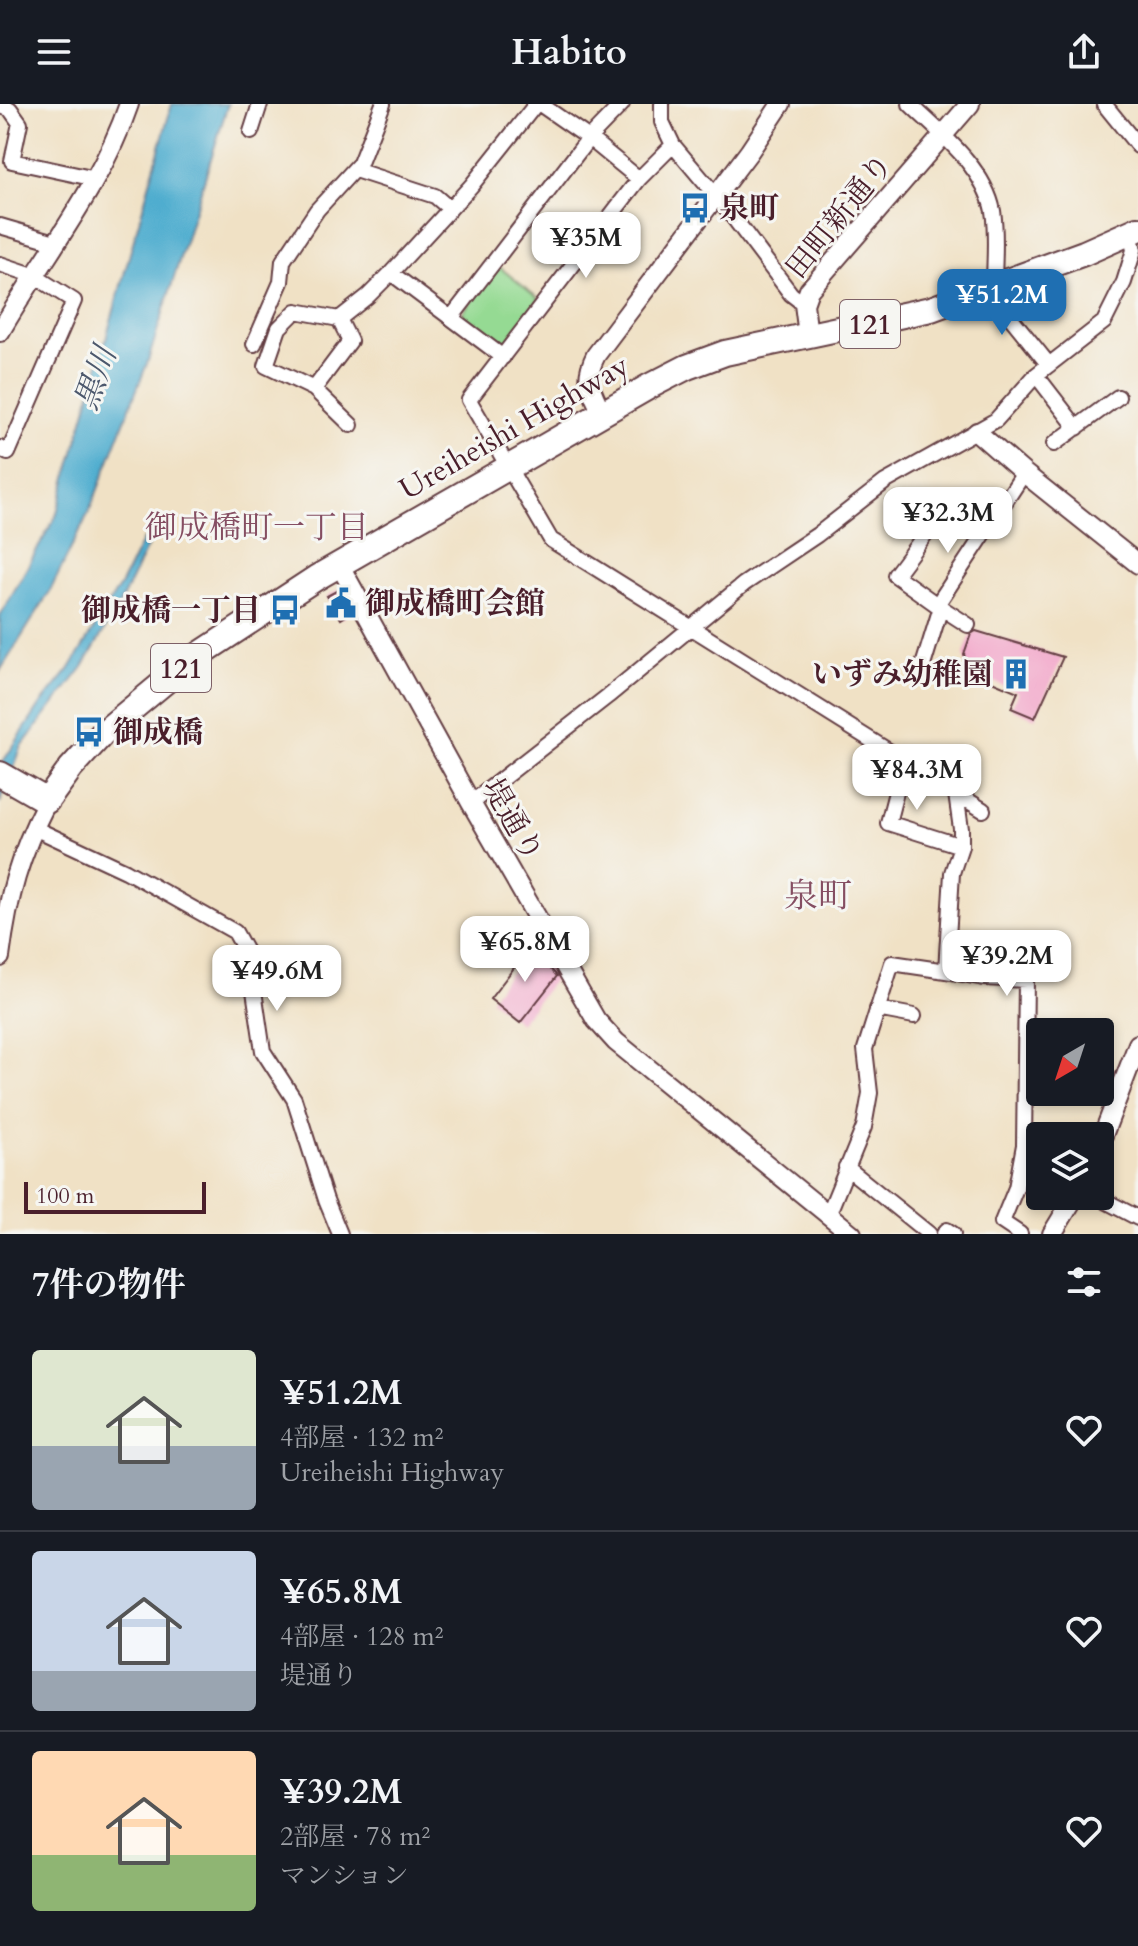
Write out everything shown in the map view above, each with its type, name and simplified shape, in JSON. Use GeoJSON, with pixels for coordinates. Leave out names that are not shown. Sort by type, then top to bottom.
{"type":"FeatureCollection","features":[{"type":"Feature","properties":{"kind":"highway","name":"Ureiheishi Highway"},"geometry":{"type":"LineString","coordinates":[[37,795],[154,689],[254,617],[506,467],[687,367],[725,353],[931,309],[1134,231]]}},
{"type":"Feature","properties":{"kind":"highway"},"geometry":{"type":"LineString","coordinates":[[0,774],[37,795]]}},
{"type":"Feature","properties":{"kind":"street"},"geometry":{"type":"LineString","coordinates":[[0,332],[96,179],[120,132],[129,104]]}},
{"type":"Feature","properties":{"kind":"street"},"geometry":{"type":"LineString","coordinates":[[251,132],[260,104]]}},
{"type":"Feature","properties":{"kind":"street"},"geometry":{"type":"LineString","coordinates":[[254,344],[281,282],[283,261],[317,210],[360,163],[383,104]]}},
{"type":"Feature","properties":{"kind":"street"},"geometry":{"type":"LineString","coordinates":[[351,425],[314,389],[266,366],[279,328],[296,311],[339,319],[368,296],[471,186],[538,104],[589,138],[639,179]]}},
{"type":"Feature","properties":{"kind":"street"},"geometry":{"type":"LineString","coordinates":[[451,318],[589,138],[622,104]]}},
{"type":"Feature","properties":{"kind":"street"},"geometry":{"type":"LineString","coordinates":[[662,104],[662,122],[673,145],[791,294],[804,304]]}},
{"type":"Feature","properties":{"kind":"street"},"geometry":{"type":"LineString","coordinates":[[602,413],[588,381],[589,369],[596,355],[781,104]]}},
{"type":"Feature","properties":{"kind":"street"},"geometry":{"type":"LineString","coordinates":[[910,104],[970,165],[993,212],[997,285],[1012,319],[1049,365]]}},
{"type":"Feature","properties":{"kind":"street","name":"田町新通り"},"geometry":{"type":"LineString","coordinates":[[808,335],[804,304],[809,290],[970,104]]}},
{"type":"Feature","properties":{"kind":"street"},"geometry":{"type":"LineString","coordinates":[[1104,104],[1138,146]]}},
{"type":"Feature","properties":{"kind":"street"},"geometry":{"type":"LineString","coordinates":[[0,106],[10,109],[20,123],[12,161],[96,179]]}},
{"type":"Feature","properties":{"kind":"street"},"geometry":{"type":"LineString","coordinates":[[673,145],[639,179],[469,400],[551,540],[983,810]]}},
{"type":"Feature","properties":{"kind":"street"},"geometry":{"type":"LineString","coordinates":[[355,170],[435,196],[450,209]]}},
{"type":"Feature","properties":{"kind":"street"},"geometry":{"type":"LineString","coordinates":[[0,226],[55,242]]}},
{"type":"Feature","properties":{"kind":"street"},"geometry":{"type":"LineString","coordinates":[[471,803],[608,696],[689,627],[885,482],[996,420],[1036,375],[1104,322],[1114,308],[1134,250],[1134,231]]}},
{"type":"Feature","properties":{"kind":"street"},"geometry":{"type":"LineString","coordinates":[[0,264],[33,275],[74,301],[8,453],[0,448]]}},
{"type":"Feature","properties":{"kind":"street"},"geometry":{"type":"LineString","coordinates":[[391,273],[503,357]]}},
{"type":"Feature","properties":{"kind":"street"},"geometry":{"type":"LineString","coordinates":[[314,389],[350,341],[339,319]]}},
{"type":"Feature","properties":{"kind":"street"},"geometry":{"type":"LineString","coordinates":[[1036,375],[1077,428]]}},
{"type":"Feature","properties":{"kind":"street"},"geometry":{"type":"LineString","coordinates":[[1054,444],[1118,397]]}},
{"type":"Feature","properties":{"kind":"street"},"geometry":{"type":"LineString","coordinates":[[977,432],[1138,564]]}},
{"type":"Feature","properties":{"kind":"street"},"geometry":{"type":"LineString","coordinates":[[921,672],[939,606],[1024,473]]}},
{"type":"Feature","properties":{"kind":"street"},"geometry":{"type":"LineString","coordinates":[[968,625],[895,575],[947,505],[987,530]]}},
{"type":"Feature","properties":{"kind":"street","name":"堤通り"},"geometry":{"type":"LineString","coordinates":[[339,564],[471,803],[580,993],[606,1032],[852,1234]]}},
{"type":"Feature","properties":{"kind":"street"},"geometry":{"type":"LineString","coordinates":[[904,761],[888,823],[961,846]]}},
{"type":"Feature","properties":{"kind":"street"},"geometry":{"type":"LineString","coordinates":[[946,971],[952,873],[961,846],[956,794]]}},
{"type":"Feature","properties":{"kind":"street"},"geometry":{"type":"LineString","coordinates":[[0,957],[7,903],[34,828],[37,795]]}},
{"type":"Feature","properties":{"kind":"street"},"geometry":{"type":"LineString","coordinates":[[34,828],[126,871],[235,932],[249,957],[263,1051],[294,1099],[340,1234]]}},
{"type":"Feature","properties":{"kind":"street"},"geometry":{"type":"LineString","coordinates":[[828,1215],[864,1127],[870,1093],[865,1049],[892,963],[984,978],[1026,980],[1024,1145],[1016,1188],[1002,1222],[1020,1234]]}},
{"type":"Feature","properties":{"kind":"street"},"geometry":{"type":"LineString","coordinates":[[877,1009],[914,1016]]}},
{"type":"Feature","properties":{"kind":"street"},"geometry":{"type":"LineString","coordinates":[[1108,1122],[1138,1044]]}},
{"type":"Feature","properties":{"kind":"street"},"geometry":{"type":"LineString","coordinates":[[846,1167],[929,1234]]}},
{"type":"Feature","properties":{"kind":"street"},"geometry":{"type":"LineString","coordinates":[[1114,1205],[1138,1218]]}},
{"type":"Feature","properties":{"kind":"street"},"geometry":{"type":"LineString","coordinates":[[1052,1234],[1067,1210]]}},
{"type":"Feature","properties":{"kind":"street"},"geometry":{"type":"LineString","coordinates":[[944,1234],[947,1230],[953,1234]]}},
{"type":"Feature","properties":{"kind":"green space"},"geometry":{"type":"Polygon","coordinates":[[[498,266],[539,299],[505,344],[495,346],[463,321],[463,312],[498,266]]]}},
{"type":"Feature","properties":{"kind":"water","name":"黒川"},"geometry":{"type":"Polygon","coordinates":[[[172,104],[228,104],[148,361],[89,512],[49,593],[0,671],[0,616],[56,516],[172,104]]]}},
{"type":"Feature","properties":{"kind":"water"},"geometry":{"type":"Polygon","coordinates":[[[143,539],[150,541],[119,605],[83,667],[22,746],[0,803],[0,766],[41,704],[69,670],[122,582],[143,539]]]}},
{"type":"Feature","properties":{"kind":"building","name":"御成橋町会館"},"geometry":{"type":"Polygon","coordinates":[[[338,590],[352,612],[341,619],[327,596],[338,590]]]}},
{"type":"Feature","properties":{"kind":"building","name":"いずみ幼稚園"},"geometry":{"type":"Polygon","coordinates":[[[976,631],[1063,657],[1035,718],[1011,708],[1018,692],[968,671],[964,654],[971,634],[976,631]]]}},
{"type":"Feature","properties":{"kind":"building"},"geometry":{"type":"Polygon","coordinates":[[[533,943],[541,949],[547,958],[544,962],[557,976],[520,1023],[490,999],[533,943]]]}},
{"type":"Feature","properties":{"kind":"place","name":"泉町"},"geometry":{"type":"Point","coordinates":[695,208]}},
{"type":"Feature","properties":{"kind":"place","name":"御成橋町会館"},"geometry":{"type":"Point","coordinates":[341,603]}},
{"type":"Feature","properties":{"kind":"place","name":"御成橋一丁目"},"geometry":{"type":"Point","coordinates":[285,610]}},
{"type":"Feature","properties":{"kind":"place","name":"いずみ幼稚園"},"geometry":{"type":"Point","coordinates":[1016,674]}},
{"type":"Feature","properties":{"kind":"place","name":"御成橋"},"geometry":{"type":"Point","coordinates":[89,732]}},
{"type":"Feature","properties":{"kind":"district","name":"御成橋町一丁目"},"geometry":{"type":"Point","coordinates":[257,527]}},
{"type":"Feature","properties":{"kind":"district","name":"泉町"},"geometry":{"type":"Point","coordinates":[818,895]}}]}
